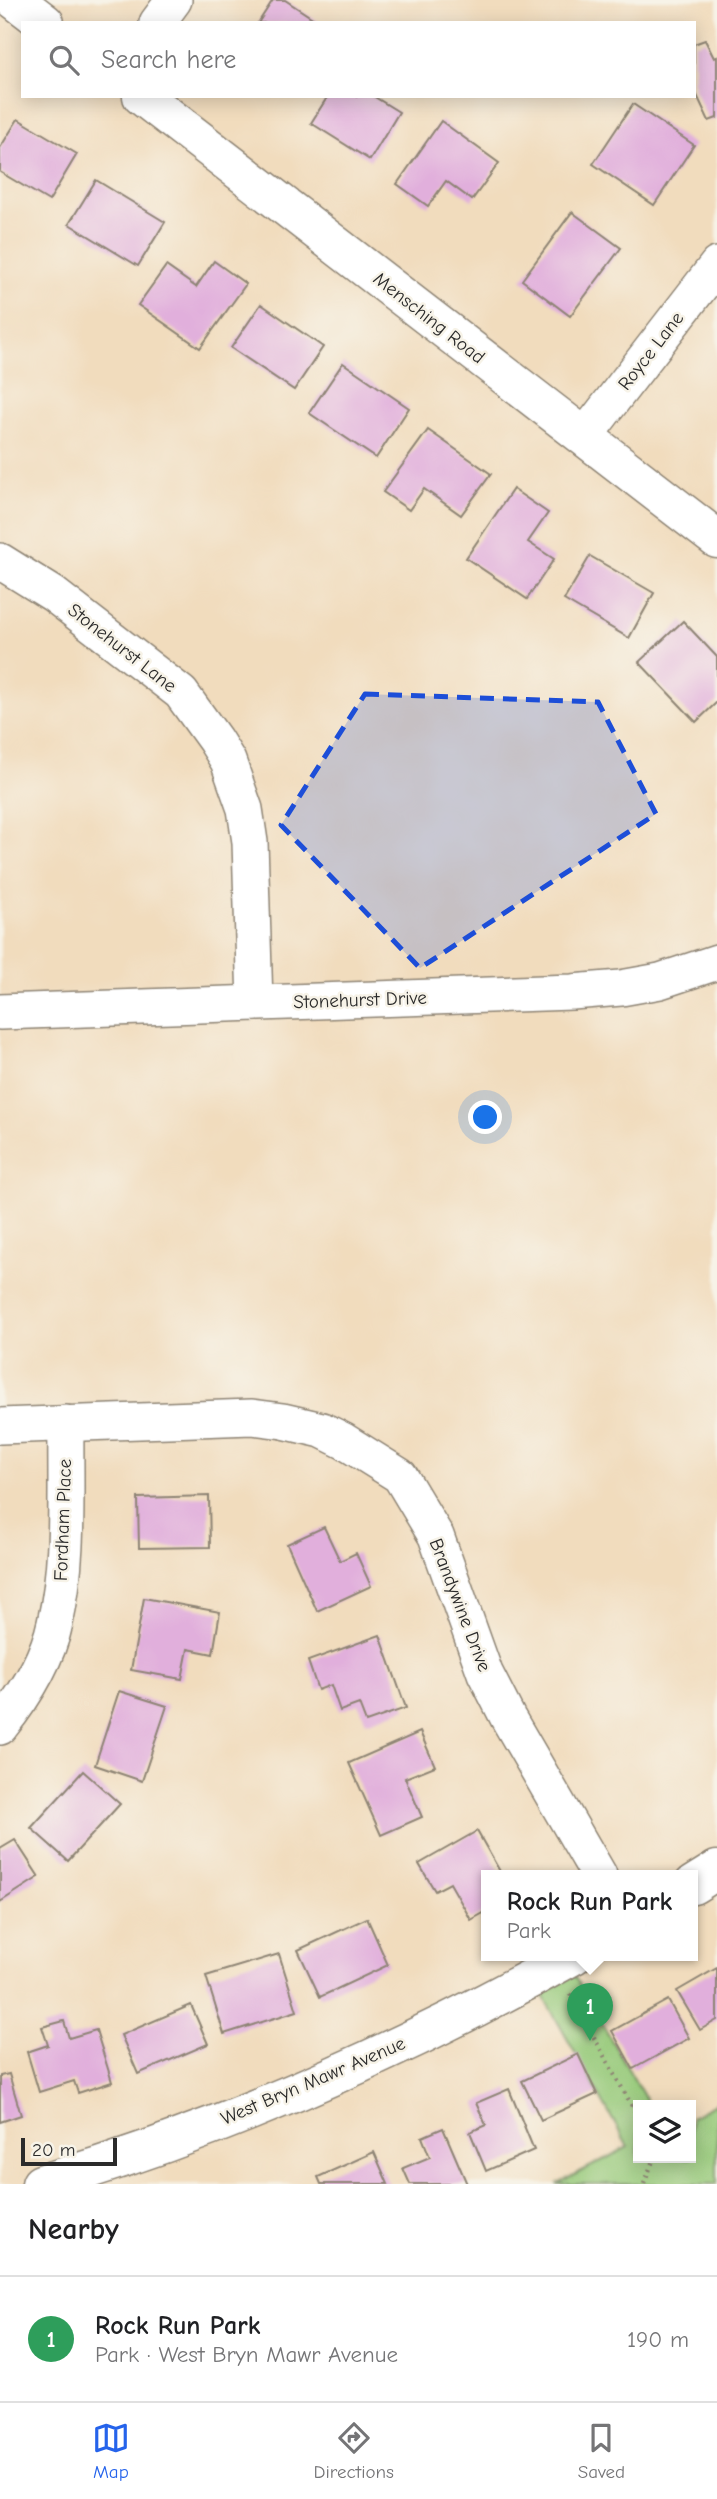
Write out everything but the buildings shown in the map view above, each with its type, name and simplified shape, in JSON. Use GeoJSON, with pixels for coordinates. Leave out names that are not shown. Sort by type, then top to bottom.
{"type":"FeatureCollection","features":[{"type":"Feature","properties":{"kind":"street"},"geometry":{"type":"LineString","coordinates":[[15,0],[42,21]]}},
{"type":"Feature","properties":{"kind":"street"},"geometry":{"type":"LineString","coordinates":[[158,21],[174,0]]}},
{"type":"Feature","properties":{"kind":"street","name":"Mensching Road"},"geometry":{"type":"LineString","coordinates":[[145,98],[717,539]]}},
{"type":"Feature","properties":{"kind":"street","name":"Royce Lane"},"geometry":{"type":"LineString","coordinates":[[584,437],[717,265]]}},
{"type":"Feature","properties":{"kind":"street","name":"Stonehurst Lane"},"geometry":{"type":"LineString","coordinates":[[0,561],[52,594],[181,693],[221,750],[240,791],[250,842],[255,1003]]}},
{"type":"Feature","properties":{"kind":"street","name":"Stonehurst Drive"},"geometry":{"type":"LineString","coordinates":[[0,1012],[609,989],[660,981],[717,962]]}},
{"type":"Feature","properties":{"kind":"street","name":"Brandywine Drive"},"geometry":{"type":"LineString","coordinates":[[0,1426],[252,1418],[283,1421],[322,1430],[400,1476],[436,1536],[485,1673],[596,1870]]}},
{"type":"Feature","properties":{"kind":"street","name":"Fordham Place"},"geometry":{"type":"LineString","coordinates":[[0,1727],[33,1681],[55,1626],[64,1574],[66,1423]]}},
{"type":"Feature","properties":{"kind":"street"},"geometry":{"type":"LineString","coordinates":[[698,1882],[717,1870]]}},
{"type":"Feature","properties":{"kind":"street","name":"West Bryn Mawr Avenue"},"geometry":{"type":"LineString","coordinates":[[41,2184],[93,2168],[232,2117],[366,2062],[562,1961]]}},
{"type":"Feature","properties":{"kind":"path"},"geometry":{"type":"LineString","coordinates":[[564,1961],[633,2106]]}},
{"type":"Feature","properties":{"kind":"path"},"geometry":{"type":"LineString","coordinates":[[643,2184],[652,2163]]}},
{"type":"Feature","properties":{"kind":"highlighted area"},"geometry":{"type":"Polygon","coordinates":[[[365,694],[598,702],[656,814],[420,968],[281,825],[365,694]]]}},
{"type":"Feature","properties":{"kind":"green space"},"geometry":{"type":"Polygon","coordinates":[[[563,1961],[646,2100],[633,2100],[633,2163],[696,2163],[696,2114],[717,2103],[717,2184],[557,2184],[628,2147],[533,1978],[563,1961]]]}},
{"type":"Feature","properties":{"kind":"place","name":"Rock Run Park"},"geometry":{"type":"Point","coordinates":[590,2041]}}]}
